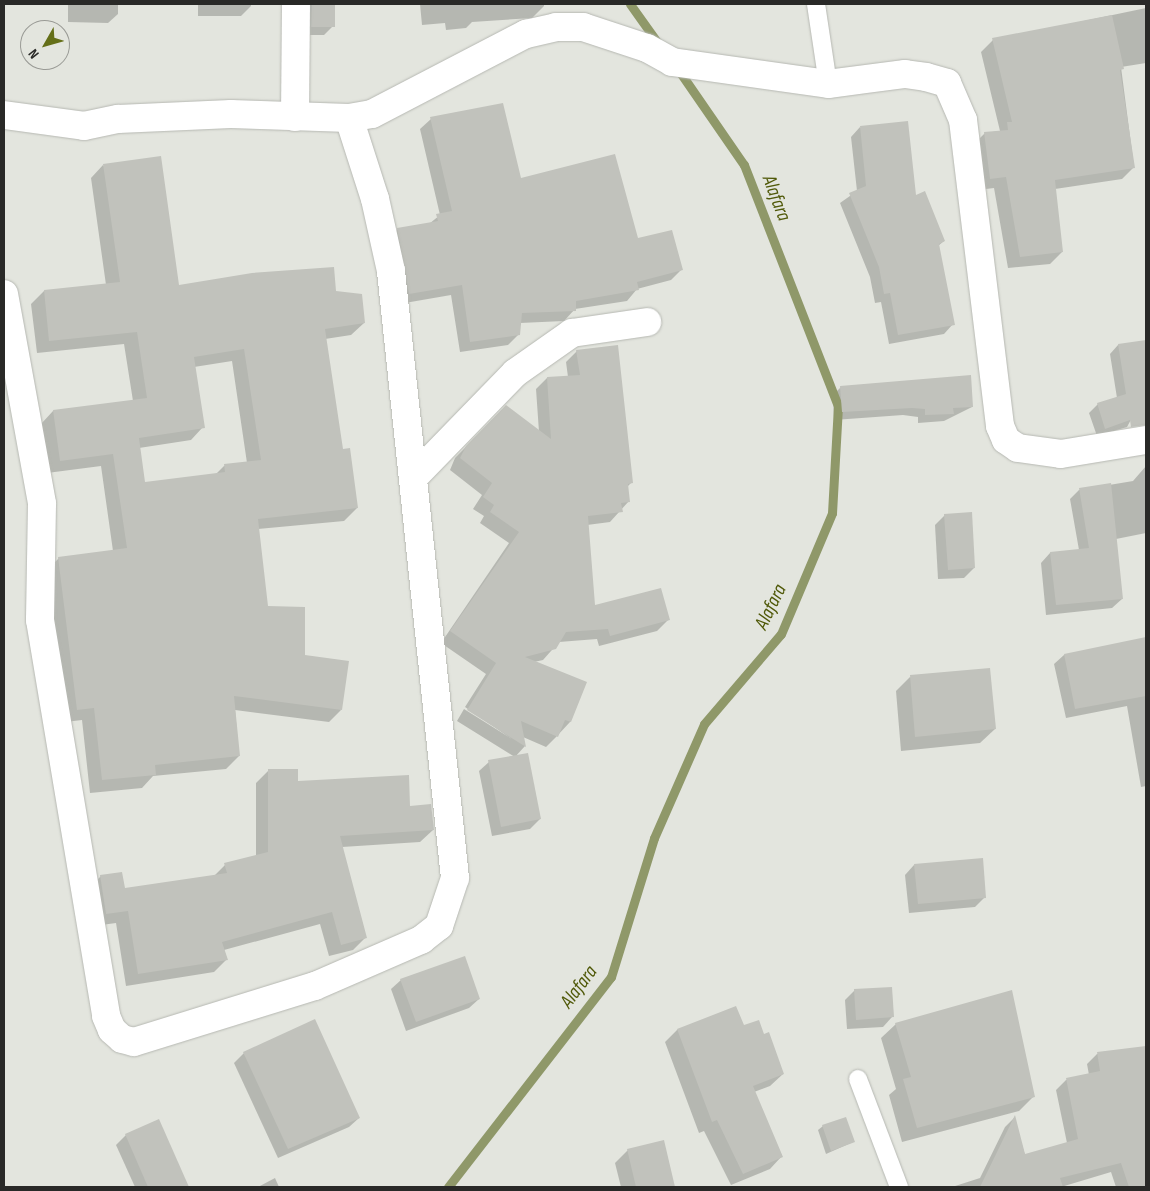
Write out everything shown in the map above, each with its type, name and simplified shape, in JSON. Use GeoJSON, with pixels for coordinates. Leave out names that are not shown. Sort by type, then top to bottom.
{"type":"FeatureCollection","features":[{"type":"Feature","properties":{"kind":"street"},"geometry":{"type":"LineString","coordinates":[[295,117],[296,4]]}},
{"type":"Feature","properties":{"kind":"street"},"geometry":{"type":"LineString","coordinates":[[4,115],[50,125],[84,126],[118,119],[231,114],[349,118],[372,114],[526,34],[556,28],[583,27],[647,48],[672,62],[828,84],[905,74],[947,83],[963,120],[1000,426],[1006,440],[1018,448],[1061,454],[1146,440]]}},
{"type":"Feature","properties":{"kind":"street"},"geometry":{"type":"LineString","coordinates":[[4,294],[42,504],[40,620],[106,1016],[122,1039],[134,1042],[315,986],[421,940],[439,926],[455,878],[392,271],[376,200],[349,118]]}},
{"type":"Feature","properties":{"kind":"street"},"geometry":{"type":"LineString","coordinates":[[414,477],[515,372],[572,333],[647,322]]}},
{"type":"Feature","properties":{"kind":"lane"},"geometry":{"type":"LineString","coordinates":[[816,4],[828,84]]}},
{"type":"Feature","properties":{"kind":"lane"},"geometry":{"type":"LineString","coordinates":[[858,1079],[899,1187]]}},
{"type":"Feature","properties":{"kind":"building"},"geometry":{"type":"Polygon","coordinates":[[[312,4],[335,4],[335,27],[311,27],[312,4]]]}},
{"type":"Feature","properties":{"kind":"building"},"geometry":{"type":"Polygon","coordinates":[[[1112,15],[1124,69],[1120,70],[1135,168],[1055,180],[1063,252],[1020,257],[1006,177],[990,179],[984,132],[1008,130],[1007,122],[1012,122],[992,38],[1112,15]]]}},
{"type":"Feature","properties":{"kind":"building"},"geometry":{"type":"Polygon","coordinates":[[[503,103],[521,178],[615,154],[638,238],[672,230],[683,270],[637,282],[639,290],[576,301],[576,311],[522,313],[520,335],[470,342],[462,285],[409,294],[397,228],[438,221],[436,214],[452,211],[430,117],[503,103]]]}},
{"type":"Feature","properties":{"kind":"building"},"geometry":{"type":"Polygon","coordinates":[[[908,121],[916,195],[925,191],[945,241],[939,244],[955,325],[898,335],[890,293],[884,294],[879,267],[849,193],[866,186],[860,126],[908,121]]]}},
{"type":"Feature","properties":{"kind":"building"},"geometry":{"type":"Polygon","coordinates":[[[161,156],[179,285],[252,273],[334,267],[336,291],[362,294],[365,323],[325,329],[343,449],[350,448],[358,508],[258,519],[268,606],[305,607],[305,655],[349,661],[342,710],[234,696],[240,756],[155,765],[156,775],[102,780],[94,708],[77,710],[58,557],[127,548],[113,454],[60,461],[53,410],[147,398],[137,332],[49,341],[44,290],[120,282],[103,164],[161,156]],[[244,349],[194,357],[205,428],[139,438],[145,482],[225,472],[224,464],[261,460],[244,349]]]}},
{"type":"Feature","properties":{"kind":"building"},"geometry":{"type":"Polygon","coordinates":[[[1146,340],[1146,425],[1131,427],[1130,420],[1105,429],[1097,403],[1126,394],[1118,344],[1146,340]]]}},
{"type":"Feature","properties":{"kind":"building"},"geometry":{"type":"Polygon","coordinates":[[[618,345],[633,483],[628,484],[630,502],[621,503],[623,512],[588,516],[595,605],[661,588],[670,620],[610,636],[608,629],[566,632],[556,649],[525,657],[587,682],[571,722],[565,720],[558,737],[521,721],[526,747],[467,710],[496,663],[450,631],[519,532],[490,512],[494,505],[483,497],[492,483],[460,458],[466,446],[506,405],[551,439],[547,377],[580,375],[576,350],[618,345]]]}},
{"type":"Feature","properties":{"kind":"building"},"geometry":{"type":"Polygon","coordinates":[[[971,375],[973,407],[953,408],[954,414],[925,415],[925,409],[912,408],[842,412],[840,386],[971,375]]]}},
{"type":"Feature","properties":{"kind":"building"},"geometry":{"type":"Polygon","coordinates":[[[1111,483],[1123,599],[1056,605],[1050,552],[1089,548],[1079,488],[1111,483]]]}},
{"type":"Feature","properties":{"kind":"building"},"geometry":{"type":"Polygon","coordinates":[[[972,512],[975,568],[948,570],[944,514],[972,512]]]}},
{"type":"Feature","properties":{"kind":"building"},"geometry":{"type":"Polygon","coordinates":[[[1146,637],[1146,696],[1075,709],[1064,654],[1146,637]]]}},
{"type":"Feature","properties":{"kind":"building"},"geometry":{"type":"Polygon","coordinates":[[[990,668],[996,729],[915,737],[910,675],[990,668]]]}},
{"type":"Feature","properties":{"kind":"building"},"geometry":{"type":"Polygon","coordinates":[[[528,753],[541,819],[501,827],[488,760],[528,753]]]}},
{"type":"Feature","properties":{"kind":"building"},"geometry":{"type":"Polygon","coordinates":[[[268,769],[298,769],[298,781],[409,775],[410,806],[431,804],[434,830],[340,836],[367,938],[341,945],[332,912],[222,942],[228,960],[138,974],[128,911],[106,914],[100,875],[122,872],[125,888],[227,873],[224,863],[268,852],[268,769]]]}},
{"type":"Feature","properties":{"kind":"building"},"geometry":{"type":"Polygon","coordinates":[[[983,858],[986,898],[918,904],[914,864],[983,858]]]}},
{"type":"Feature","properties":{"kind":"building"},"geometry":{"type":"Polygon","coordinates":[[[465,956],[480,999],[416,1022],[400,979],[465,956]]]}},
{"type":"Feature","properties":{"kind":"building"},"geometry":{"type":"Polygon","coordinates":[[[892,987],[894,1017],[856,1020],[854,989],[892,987]]]}},
{"type":"Feature","properties":{"kind":"building"},"geometry":{"type":"Polygon","coordinates":[[[1012,990],[1035,1097],[917,1128],[903,1079],[911,1077],[895,1023],[1012,990]]]}},
{"type":"Feature","properties":{"kind":"building"},"geometry":{"type":"Polygon","coordinates":[[[736,1006],[744,1025],[759,1020],[764,1034],[769,1032],[784,1074],[753,1086],[783,1157],[743,1174],[717,1120],[712,1122],[677,1029],[736,1006]]]}},
{"type":"Feature","properties":{"kind":"building"},"geometry":{"type":"Polygon","coordinates":[[[315,1019],[360,1118],[288,1149],[243,1052],[315,1019]]]}},
{"type":"Feature","properties":{"kind":"building"},"geometry":{"type":"Polygon","coordinates":[[[1146,1046],[1146,1187],[1129,1187],[1121,1163],[1060,1178],[1063,1187],[980,1187],[1015,1115],[1025,1154],[1078,1139],[1066,1078],[1100,1071],[1097,1052],[1146,1046]]]}},
{"type":"Feature","properties":{"kind":"building"},"geometry":{"type":"Polygon","coordinates":[[[846,1117],[855,1142],[831,1151],[822,1125],[846,1117]]]}},
{"type":"Feature","properties":{"kind":"building"},"geometry":{"type":"Polygon","coordinates":[[[159,1119],[189,1187],[148,1187],[125,1134],[159,1119]]]}},
{"type":"Feature","properties":{"kind":"building"},"geometry":{"type":"Polygon","coordinates":[[[664,1140],[675,1187],[636,1187],[627,1149],[664,1140]]]}},
{"type":"Feature","properties":{"kind":"waterway","name":"Alafara"},"geometry":{"type":"LineString","coordinates":[[630,4],[660,46]]}},
{"type":"Feature","properties":{"kind":"waterway","name":"Alafara"},"geometry":{"type":"LineString","coordinates":[[448,1187],[611,977],[654,838],[704,724],[781,634],[832,513],[838,406],[744,165],[677,68]]}}]}
